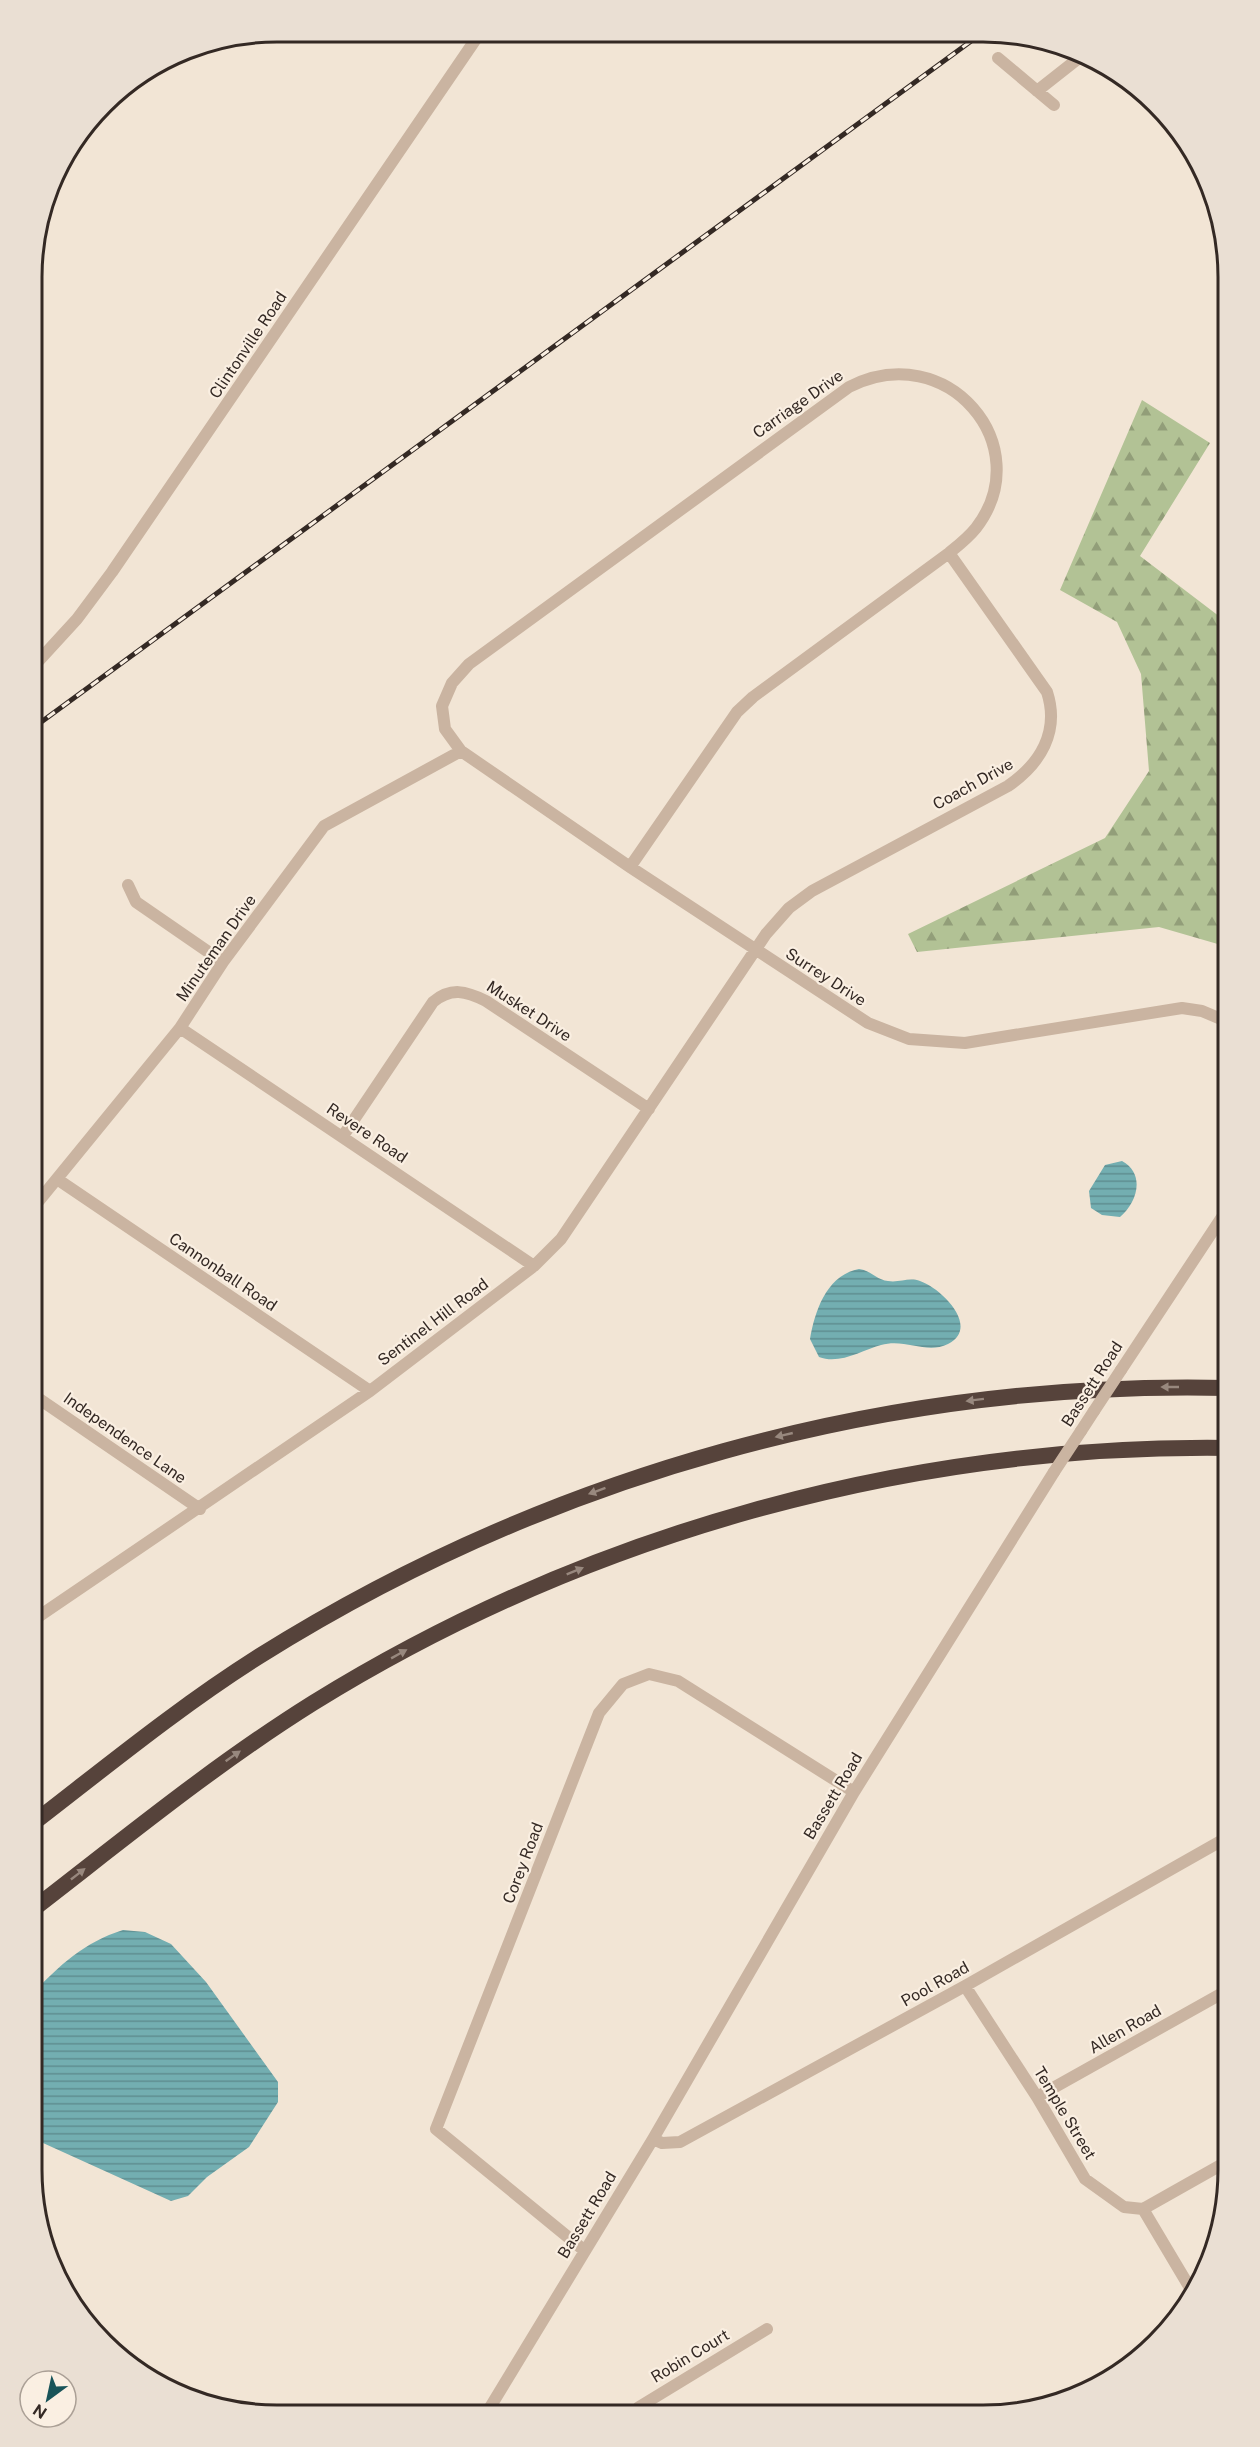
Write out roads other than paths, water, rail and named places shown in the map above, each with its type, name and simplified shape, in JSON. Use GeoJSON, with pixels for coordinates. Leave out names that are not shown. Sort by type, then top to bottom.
{"type":"FeatureCollection","features":[{"type":"Feature","properties":{"kind":"highway"},"geometry":{"type":"LineString","coordinates":[[42,1816],[180,1710],[294,1636],[440,1557],[591,1493],[736,1447],[890,1412],[1073,1390],[1218,1388]]}},
{"type":"Feature","properties":{"kind":"highway"},"geometry":{"type":"LineString","coordinates":[[42,1902],[203,1778],[321,1698],[445,1629],[600,1561],[763,1507],[910,1474],[1082,1452],[1218,1448]]}},
{"type":"Feature","properties":{"kind":"street","name":"Clintonville Road"},"geometry":{"type":"LineString","coordinates":[[42,658],[66,633],[112,572],[474,42]]}},
{"type":"Feature","properties":{"kind":"street"},"geometry":{"type":"LineString","coordinates":[[998,58],[1054,105]]}},
{"type":"Feature","properties":{"kind":"street"},"geometry":{"type":"LineString","coordinates":[[1037,91],[1075,61]]}},
{"type":"Feature","properties":{"kind":"street","name":"Carriage Drive"},"geometry":{"type":"LineString","coordinates":[[461,751],[444,729],[442,717],[446,694],[459,674],[840,394],[867,378],[902,374],[923,376],[941,382],[969,402],[988,433],[995,463],[991,496],[977,527],[949,553],[753,697],[737,712],[630,867]]}},
{"type":"Feature","properties":{"kind":"street","name":"Coach Drive"},"geometry":{"type":"LineString","coordinates":[[756,950],[778,920],[801,897],[1008,786],[1025,775],[1042,752],[1049,735],[1051,715],[1047,692],[949,553]]}},
{"type":"Feature","properties":{"kind":"street","name":"Surrey Drive"},"geometry":{"type":"LineString","coordinates":[[461,751],[756,950],[868,1023],[895,1035],[922,1041],[965,1043],[1171,1008],[1202,1011],[1218,1018]]}},
{"type":"Feature","properties":{"kind":"street","name":"Minuteman Drive"},"geometry":{"type":"LineString","coordinates":[[42,1197],[180,1028],[223,962],[324,826],[461,751]]}},
{"type":"Feature","properties":{"kind":"street"},"geometry":{"type":"LineString","coordinates":[[128,885],[135,902],[223,962]]}},
{"type":"Feature","properties":{"kind":"street","name":"Sentinel Hill Road"},"geometry":{"type":"LineString","coordinates":[[42,1614],[200,1509],[370,1391],[534,1266],[561,1239],[756,950]]}},
{"type":"Feature","properties":{"kind":"street","name":"Musket Drive"},"geometry":{"type":"LineString","coordinates":[[343,1136],[433,1002],[451,992],[462,991],[486,1001],[648,1108]]}},
{"type":"Feature","properties":{"kind":"street","name":"Revere Road"},"geometry":{"type":"LineString","coordinates":[[180,1028],[534,1266]]}},
{"type":"Feature","properties":{"kind":"street","name":"Cannonball Road"},"geometry":{"type":"LineString","coordinates":[[57,1179],[370,1391]]}},
{"type":"Feature","properties":{"kind":"street","name":"Bassett Road"},"geometry":{"type":"LineString","coordinates":[[491,2405],[653,2139],[854,1792],[1054,1472],[1218,1223]]}},
{"type":"Feature","properties":{"kind":"street","name":"Independence Lane"},"geometry":{"type":"LineString","coordinates":[[42,1401],[200,1509]]}},
{"type":"Feature","properties":{"kind":"street","name":"Corey Road"},"geometry":{"type":"LineString","coordinates":[[585,2251],[436,2129],[599,1713],[623,1684],[649,1674],[678,1681],[854,1792]]}},
{"type":"Feature","properties":{"kind":"street","name":"Pool Road"},"geometry":{"type":"LineString","coordinates":[[653,2139],[671,2145],[680,2142],[966,1986],[1218,1843]]}},
{"type":"Feature","properties":{"kind":"street","name":"Temple Street"},"geometry":{"type":"LineString","coordinates":[[966,1986],[1037,2097],[1085,2179],[1124,2207],[1143,2210]]}},
{"type":"Feature","properties":{"kind":"street","name":"Allen Road"},"geometry":{"type":"LineString","coordinates":[[1037,2097],[1218,1996]]}},
{"type":"Feature","properties":{"kind":"street"},"geometry":{"type":"LineString","coordinates":[[1188,2284],[1143,2210],[1218,2168]]}},
{"type":"Feature","properties":{"kind":"street","name":"Robin Court"},"geometry":{"type":"LineString","coordinates":[[642,2405],[767,2329]]}},
{"type":"Feature","properties":{"kind":"water"},"geometry":{"type":"Polygon","coordinates":[[[1122,1161],[1134,1173],[1136,1189],[1134,1197],[1120,1217],[1102,1215],[1091,1208],[1089,1191],[1105,1165],[1122,1161]]]}},
{"type":"Feature","properties":{"kind":"water"},"geometry":{"type":"Polygon","coordinates":[[[859,1269],[884,1280],[920,1281],[938,1291],[959,1318],[960,1328],[957,1337],[940,1347],[890,1343],[843,1358],[819,1357],[810,1339],[815,1317],[824,1295],[839,1278],[859,1269]]]}},
{"type":"Feature","properties":{"kind":"water"},"geometry":{"type":"Polygon","coordinates":[[[123,1930],[145,1932],[171,1944],[206,1982],[278,2082],[278,2102],[249,2147],[207,2177],[188,2196],[171,2201],[42,2143],[42,1984],[73,1956],[109,1935],[123,1930]]]}},
{"type":"Feature","properties":{"kind":"railway"},"geometry":{"type":"LineString","coordinates":[[42,721],[970,42]]}}]}
